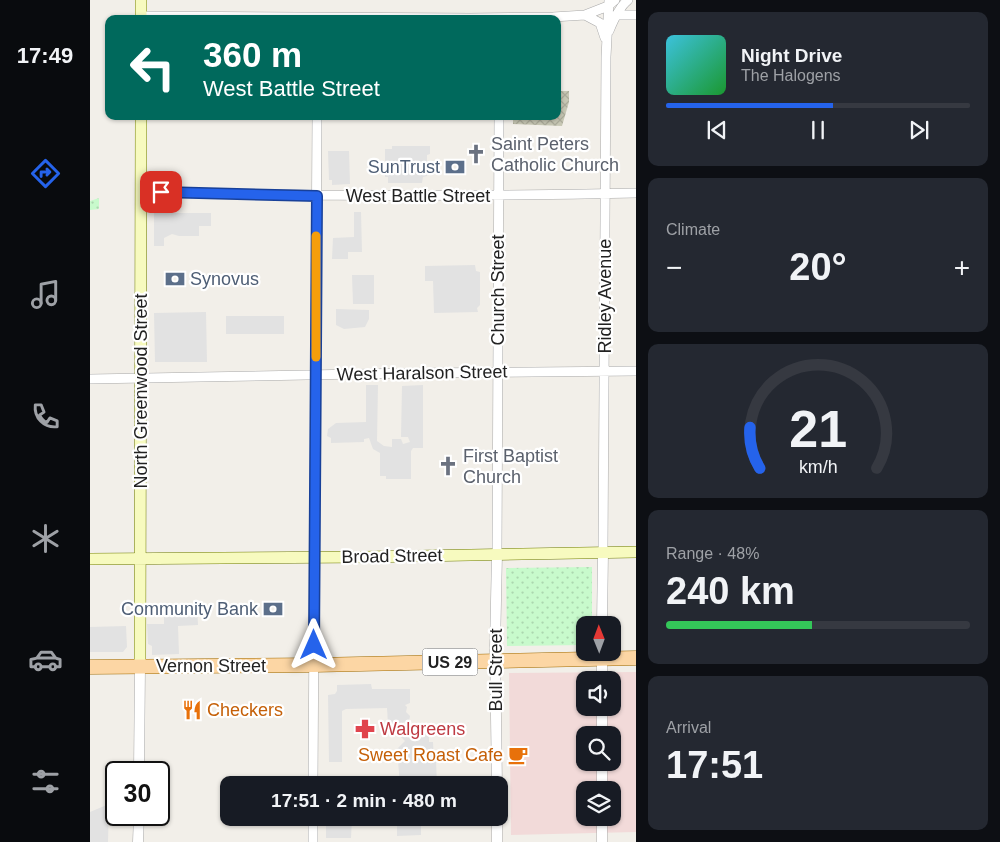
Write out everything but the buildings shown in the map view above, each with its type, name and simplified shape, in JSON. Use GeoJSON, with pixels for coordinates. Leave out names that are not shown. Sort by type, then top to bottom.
{"type":"FeatureCollection","features":[{"type":"Feature","properties":{"kind":"main road"},"geometry":{"type":"LineString","coordinates":[[141,0],[141,15]]}},
{"type":"Feature","properties":{"kind":"main road","name":"North Greenwood Street"},"geometry":{"type":"LineString","coordinates":[[140,666],[141,120]]}},
{"type":"Feature","properties":{"kind":"main road","name":"Broad Street"},"geometry":{"type":"LineString","coordinates":[[90,559],[636,552]]}},
{"type":"Feature","properties":{"kind":"main road","name":"Vernon Street"},"geometry":{"type":"LineString","coordinates":[[90,667],[314,665],[496,661],[576,656]]}},
{"type":"Feature","properties":{"kind":"main road","name":"US 29"},"geometry":{"type":"LineString","coordinates":[[621,657],[636,658]]}},
{"type":"Feature","properties":{"kind":"street","name":"Ridley Avenue"},"geometry":{"type":"LineString","coordinates":[[606,40],[616,15],[628,0]]}},
{"type":"Feature","properties":{"kind":"street","name":"Ridley Avenue"},"geometry":{"type":"LineString","coordinates":[[603,552],[606,40],[611,2]]}},
{"type":"Feature","properties":{"kind":"street"},"geometry":{"type":"LineString","coordinates":[[561,17],[584,16],[611,2]]}},
{"type":"Feature","properties":{"kind":"street"},"geometry":{"type":"LineString","coordinates":[[616,15],[636,15]]}},
{"type":"Feature","properties":{"kind":"street"},"geometry":{"type":"LineString","coordinates":[[584,16],[600,23],[606,40]]}},
{"type":"Feature","properties":{"kind":"street"},"geometry":{"type":"LineString","coordinates":[[314,776],[317,120]]}},
{"type":"Feature","properties":{"kind":"street","name":"Church Street"},"geometry":{"type":"LineString","coordinates":[[497,554],[499,120]]}},
{"type":"Feature","properties":{"kind":"street","name":"West Battle Street"},"geometry":{"type":"LineString","coordinates":[[141,192],[317,196],[498,196],[636,193]]}},
{"type":"Feature","properties":{"kind":"street","name":"West Haralson Street"},"geometry":{"type":"LineString","coordinates":[[90,379],[636,371]]}},
{"type":"Feature","properties":{"kind":"street"},"geometry":{"type":"LineString","coordinates":[[602,616],[603,552]]}},
{"type":"Feature","properties":{"kind":"street","name":"Bull Street"},"geometry":{"type":"LineString","coordinates":[[497,554],[497,776]]}},
{"type":"Feature","properties":{"kind":"street"},"geometry":{"type":"LineString","coordinates":[[139,761],[140,666]]}},
{"type":"Feature","properties":{"kind":"street"},"geometry":{"type":"LineString","coordinates":[[138,842],[139,826]]}},
{"type":"Feature","properties":{"kind":"street"},"geometry":{"type":"LineString","coordinates":[[313,842],[314,826]]}},
{"type":"Feature","properties":{"kind":"street"},"geometry":{"type":"LineString","coordinates":[[497,826],[497,842]]}},
{"type":"Feature","properties":{"kind":"street"},"geometry":{"type":"LineString","coordinates":[[602,826],[602,842]]}},
{"type":"Feature","properties":{"kind":"shaded area"},"geometry":{"type":"Polygon","coordinates":[[[561,91],[569,91],[569,102],[562,126],[513,124],[513,120],[561,120],[561,91]]]}},
{"type":"Feature","properties":{"kind":"shaded area"},"geometry":{"type":"Polygon","coordinates":[[[392,146],[430,146],[430,154],[427,155],[427,176],[423,177],[422,183],[388,183],[388,177],[385,177],[385,149],[392,149],[392,146]]]}},
{"type":"Feature","properties":{"kind":"shaded area"},"geometry":{"type":"Polygon","coordinates":[[[328,151],[349,151],[350,184],[332,185],[332,180],[329,180],[328,151]]]}},
{"type":"Feature","properties":{"kind":"shaded area"},"geometry":{"type":"Polygon","coordinates":[[[154,210],[162,210],[165,213],[211,213],[211,226],[199,226],[199,236],[172,234],[164,238],[164,246],[154,246],[154,210]]]}},
{"type":"Feature","properties":{"kind":"shaded area"},"geometry":{"type":"Polygon","coordinates":[[[354,212],[361,212],[362,252],[348,252],[348,259],[332,259],[333,238],[354,237],[354,212]]]}},
{"type":"Feature","properties":{"kind":"shaded area"},"geometry":{"type":"Polygon","coordinates":[[[475,265],[476,271],[480,272],[480,305],[477,308],[478,312],[434,313],[433,281],[425,281],[425,266],[475,265]]]}},
{"type":"Feature","properties":{"kind":"shaded area"},"geometry":{"type":"Polygon","coordinates":[[[352,275],[374,275],[374,304],[353,304],[352,275]]]}},
{"type":"Feature","properties":{"kind":"shaded area"},"geometry":{"type":"Polygon","coordinates":[[[336,309],[369,310],[369,319],[365,327],[344,329],[336,325],[336,309]]]}},
{"type":"Feature","properties":{"kind":"shaded area"},"geometry":{"type":"Polygon","coordinates":[[[206,312],[207,362],[155,362],[154,313],[206,312]]]}},
{"type":"Feature","properties":{"kind":"shaded area"},"geometry":{"type":"Polygon","coordinates":[[[226,316],[284,316],[284,334],[226,334],[226,316]]]}},
{"type":"Feature","properties":{"kind":"shaded area"},"geometry":{"type":"Polygon","coordinates":[[[366,385],[378,385],[377,441],[384,446],[392,447],[392,439],[401,439],[403,444],[410,442],[408,437],[401,437],[402,386],[423,385],[423,448],[413,448],[411,451],[411,479],[386,479],[386,476],[380,476],[380,453],[373,449],[369,438],[364,439],[364,442],[331,443],[331,438],[327,436],[328,429],[336,423],[366,422],[366,385]]]}},
{"type":"Feature","properties":{"kind":"shaded area"},"geometry":{"type":"Polygon","coordinates":[[[197,606],[198,625],[178,626],[179,654],[152,655],[152,646],[148,644],[147,624],[164,624],[164,617],[173,616],[173,607],[197,606]]]}},
{"type":"Feature","properties":{"kind":"shaded area"},"geometry":{"type":"Polygon","coordinates":[[[126,626],[127,647],[123,652],[90,652],[90,627],[126,626]]]}},
{"type":"Feature","properties":{"kind":"shaded area"},"geometry":{"type":"Polygon","coordinates":[[[576,672],[576,716],[621,716],[621,672],[636,672],[636,832],[511,835],[509,673],[576,672]]]}},
{"type":"Feature","properties":{"kind":"shaded area"},"geometry":{"type":"Polygon","coordinates":[[[371,684],[372,689],[410,689],[410,703],[405,705],[407,707],[406,712],[410,716],[409,721],[403,722],[410,732],[419,736],[419,727],[429,726],[429,742],[433,742],[437,776],[399,776],[397,749],[405,741],[388,724],[387,708],[346,709],[342,711],[342,762],[329,762],[328,695],[335,694],[337,685],[371,684]]]}},
{"type":"Feature","properties":{"kind":"shaded area"},"geometry":{"type":"Polygon","coordinates":[[[105,806],[105,826],[108,826],[108,842],[90,842],[90,812],[105,806]]]}},
{"type":"Feature","properties":{"kind":"shaded area"},"geometry":{"type":"Polygon","coordinates":[[[326,826],[352,826],[351,838],[326,838],[326,826]]]}},
{"type":"Feature","properties":{"kind":"shaded area"},"geometry":{"type":"Polygon","coordinates":[[[397,826],[421,826],[421,835],[397,836],[397,826]]]}},
{"type":"Feature","properties":{"kind":"green space"},"geometry":{"type":"Polygon","coordinates":[[[99,198],[99,209],[90,210],[90,201],[99,198]]]}},
{"type":"Feature","properties":{"kind":"green space"},"geometry":{"type":"Polygon","coordinates":[[[592,567],[592,616],[576,616],[576,645],[507,646],[506,568],[592,567]]]}},
{"type":"Feature","properties":{"kind":"slow traffic"},"geometry":{"type":"LineString","coordinates":[[316,236],[316,357]]}},
{"type":"Feature","properties":{"kind":"place","name":"Saint Peters Catholic Church"},"geometry":{"type":"Point","coordinates":[476,154]}},
{"type":"Feature","properties":{"kind":"place","name":"SunTrust"},"geometry":{"type":"Point","coordinates":[455,167]}},
{"type":"Feature","properties":{"kind":"place","name":"Synovus"},"geometry":{"type":"Point","coordinates":[175,279]}},
{"type":"Feature","properties":{"kind":"place","name":"First Baptist Church"},"geometry":{"type":"Point","coordinates":[448,466]}},
{"type":"Feature","properties":{"kind":"place","name":"Community Bank"},"geometry":{"type":"Point","coordinates":[273,609]}},
{"type":"Feature","properties":{"kind":"place","name":"Checkers"},"geometry":{"type":"Point","coordinates":[192,710]}},
{"type":"Feature","properties":{"kind":"place","name":"Walgreens"},"geometry":{"type":"Point","coordinates":[365,729]}},
{"type":"Feature","properties":{"kind":"place","name":"Sweet Roast Cafe"},"geometry":{"type":"Point","coordinates":[518,755]}},
{"type":"Feature","properties":{"kind":"route"},"geometry":{"type":"LineString","coordinates":[[161,192],[317,196],[314,645]]}}]}
